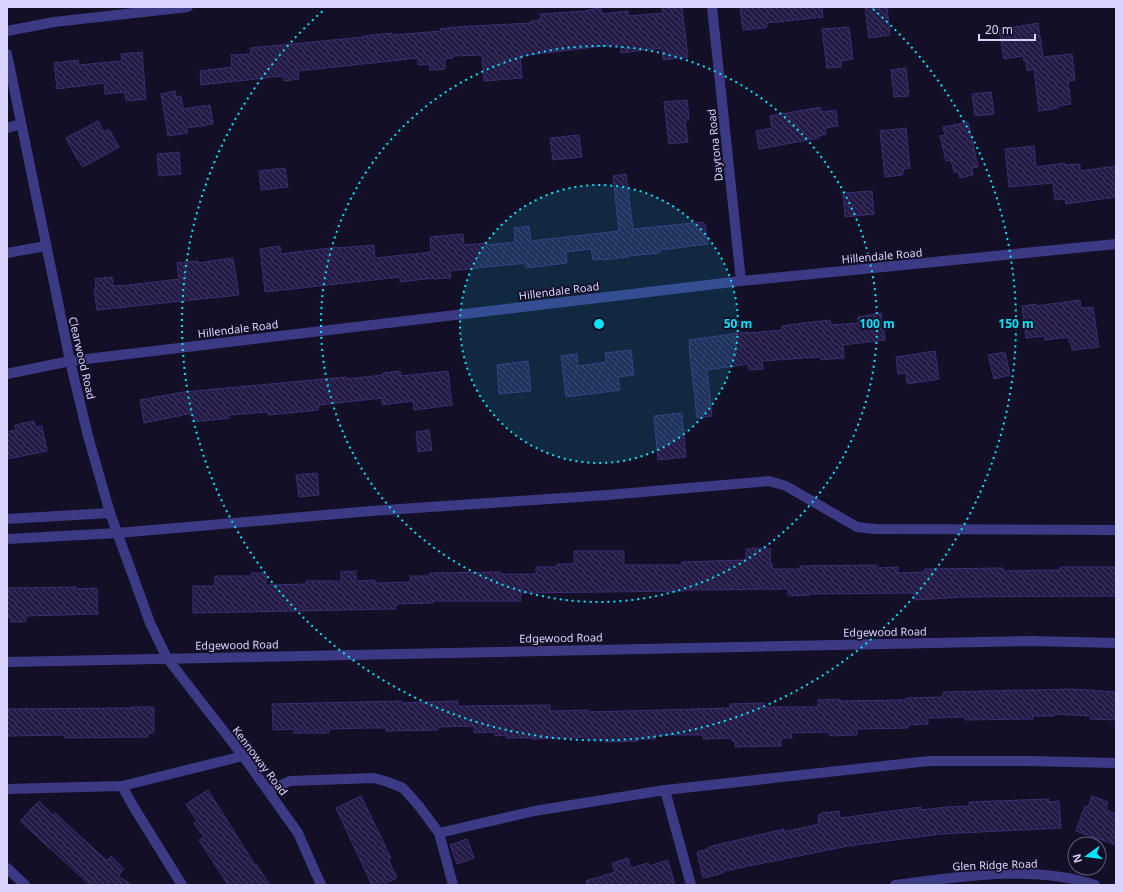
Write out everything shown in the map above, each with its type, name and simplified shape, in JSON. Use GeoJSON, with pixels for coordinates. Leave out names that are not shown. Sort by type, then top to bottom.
{"type":"FeatureCollection","features":[{"type":"Feature","properties":{"kind":"street"},"geometry":{"type":"LineString","coordinates":[[7,31],[54,22],[188,7]]}},
{"type":"Feature","properties":{"kind":"street","name":"Daytona Road"},"geometry":{"type":"LineString","coordinates":[[712,7],[741,281]]}},
{"type":"Feature","properties":{"kind":"street","name":"Clearwood Road"},"geometry":{"type":"LineString","coordinates":[[7,54],[70,361],[88,436],[110,513],[150,623],[167,658]]}},
{"type":"Feature","properties":{"kind":"street"},"geometry":{"type":"LineString","coordinates":[[7,128],[21,124]]}},
{"type":"Feature","properties":{"kind":"street","name":"Hillendale Road"},"geometry":{"type":"LineString","coordinates":[[7,374],[70,361],[741,281],[1116,244]]}},
{"type":"Feature","properties":{"kind":"street"},"geometry":{"type":"LineString","coordinates":[[7,253],[46,246]]}},
{"type":"Feature","properties":{"kind":"street"},"geometry":{"type":"LineString","coordinates":[[7,539],[118,533],[372,511],[608,495],[769,481],[786,486],[857,527],[882,529],[1116,530]]}},
{"type":"Feature","properties":{"kind":"street"},"geometry":{"type":"LineString","coordinates":[[7,518],[110,513]]}},
{"type":"Feature","properties":{"kind":"street","name":"Edgewood Road"},"geometry":{"type":"LineString","coordinates":[[7,662],[1024,642],[1116,643]]}},
{"type":"Feature","properties":{"kind":"street","name":"Kennoway Road"},"geometry":{"type":"LineString","coordinates":[[167,658],[243,756],[298,833],[322,885]]}},
{"type":"Feature","properties":{"kind":"street"},"geometry":{"type":"LineString","coordinates":[[7,789],[122,786],[243,756]]}},
{"type":"Feature","properties":{"kind":"street"},"geometry":{"type":"LineString","coordinates":[[439,833],[534,811],[666,790],[929,761],[1116,763]]}},
{"type":"Feature","properties":{"kind":"street"},"geometry":{"type":"LineString","coordinates":[[268,791],[290,782],[374,778],[403,788],[419,806],[439,833],[454,885]]}},
{"type":"Feature","properties":{"kind":"street"},"geometry":{"type":"LineString","coordinates":[[122,786],[182,885]]}},
{"type":"Feature","properties":{"kind":"street"},"geometry":{"type":"LineString","coordinates":[[666,790],[691,885]]}},
{"type":"Feature","properties":{"kind":"street"},"geometry":{"type":"LineString","coordinates":[[7,868],[25,885]]}},
{"type":"Feature","properties":{"kind":"street","name":"Glen Ridge Road"},"geometry":{"type":"LineString","coordinates":[[895,885],[952,878],[1011,874],[1048,875],[1079,879],[1095,885]]}},
{"type":"Feature","properties":{"kind":"building"},"geometry":{"type":"Polygon","coordinates":[[[662,7],[682,7],[688,57],[663,60],[662,48],[621,53],[620,44],[520,56],[522,78],[484,81],[482,55],[453,56],[453,58],[445,59],[445,69],[430,70],[429,64],[418,65],[418,58],[298,71],[299,79],[284,81],[283,76],[201,85],[200,71],[232,67],[231,55],[251,54],[250,48],[392,33],[392,35],[441,31],[440,29],[455,27],[531,23],[531,21],[541,20],[540,14],[587,11],[601,8],[602,14],[628,11],[628,16],[663,13],[662,7]]]}},
{"type":"Feature","properties":{"kind":"building"},"geometry":{"type":"Polygon","coordinates":[[[740,7],[822,7],[823,17],[767,23],[767,27],[765,28],[743,30],[740,7]]]}},
{"type":"Feature","properties":{"kind":"building"},"geometry":{"type":"Polygon","coordinates":[[[865,7],[887,7],[890,35],[869,38],[865,7]]]}},
{"type":"Feature","properties":{"kind":"building"},"geometry":{"type":"Polygon","coordinates":[[[1038,23],[1043,57],[1072,54],[1075,80],[1068,81],[1071,104],[1039,111],[1034,69],[1027,71],[1026,61],[1024,61],[1023,56],[1004,59],[999,30],[1038,23]]]}},
{"type":"Feature","properties":{"kind":"building"},"geometry":{"type":"Polygon","coordinates":[[[849,27],[853,59],[841,61],[841,67],[827,68],[822,29],[849,27]]]}},
{"type":"Feature","properties":{"kind":"building"},"geometry":{"type":"Polygon","coordinates":[[[142,52],[146,99],[126,101],[125,92],[105,94],[104,83],[57,89],[54,63],[78,60],[79,65],[122,61],[121,54],[142,52]]]}},
{"type":"Feature","properties":{"kind":"building"},"geometry":{"type":"Polygon","coordinates":[[[906,68],[909,96],[894,97],[891,70],[906,68]]]}},
{"type":"Feature","properties":{"kind":"building"},"geometry":{"type":"Polygon","coordinates":[[[175,91],[176,97],[181,96],[183,109],[210,105],[213,124],[187,128],[187,133],[168,136],[161,94],[175,91]]]}},
{"type":"Feature","properties":{"kind":"building"},"geometry":{"type":"Polygon","coordinates":[[[991,92],[994,114],[975,116],[972,94],[991,92]]]}},
{"type":"Feature","properties":{"kind":"building"},"geometry":{"type":"Polygon","coordinates":[[[687,100],[689,120],[685,120],[688,142],[669,144],[664,102],[687,100]]]}},
{"type":"Feature","properties":{"kind":"building"},"geometry":{"type":"Polygon","coordinates":[[[821,107],[821,112],[836,110],[838,126],[825,128],[826,134],[819,136],[819,138],[759,149],[756,131],[772,128],[770,116],[821,107]]]}},
{"type":"Feature","properties":{"kind":"building"},"geometry":{"type":"Polygon","coordinates":[[[98,121],[104,132],[109,129],[119,147],[83,167],[66,138],[98,121]]]}},
{"type":"Feature","properties":{"kind":"building"},"geometry":{"type":"Polygon","coordinates":[[[968,122],[978,167],[972,168],[973,175],[960,178],[958,172],[954,172],[951,160],[946,161],[940,136],[945,135],[943,127],[968,122]]]}},
{"type":"Feature","properties":{"kind":"building"},"geometry":{"type":"Polygon","coordinates":[[[906,128],[910,168],[903,169],[903,175],[885,177],[880,131],[906,128]]]}},
{"type":"Feature","properties":{"kind":"building"},"geometry":{"type":"Polygon","coordinates":[[[579,135],[582,157],[553,160],[550,138],[579,135]]]}},
{"type":"Feature","properties":{"kind":"building"},"geometry":{"type":"Polygon","coordinates":[[[1034,146],[1036,167],[1065,163],[1065,165],[1080,164],[1080,171],[1116,166],[1116,197],[1066,204],[1065,199],[1055,200],[1053,183],[1009,187],[1005,149],[1034,146]]]}},
{"type":"Feature","properties":{"kind":"building"},"geometry":{"type":"Polygon","coordinates":[[[179,152],[181,174],[159,176],[157,154],[179,152]]]}},
{"type":"Feature","properties":{"kind":"building"},"geometry":{"type":"Polygon","coordinates":[[[285,168],[288,187],[261,190],[259,171],[285,168]]]}},
{"type":"Feature","properties":{"kind":"building"},"geometry":{"type":"Polygon","coordinates":[[[626,174],[633,229],[703,222],[703,224],[705,224],[708,244],[660,250],[660,253],[602,260],[593,260],[591,249],[566,252],[567,263],[526,268],[525,263],[450,271],[451,278],[434,278],[400,282],[400,277],[265,292],[260,249],[280,246],[281,254],[338,247],[374,245],[375,258],[431,252],[430,237],[463,234],[464,245],[486,243],[487,245],[515,242],[514,228],[529,226],[531,241],[619,231],[613,176],[626,174]]]}},
{"type":"Feature","properties":{"kind":"building"},"geometry":{"type":"Polygon","coordinates":[[[872,191],[874,214],[845,217],[843,193],[872,191]]]}},
{"type":"Feature","properties":{"kind":"building"},"geometry":{"type":"Polygon","coordinates":[[[233,258],[239,295],[97,310],[94,289],[96,289],[95,279],[112,277],[113,286],[122,286],[179,279],[177,263],[198,261],[198,263],[233,258]]]}},
{"type":"Feature","properties":{"kind":"building"},"geometry":{"type":"Polygon","coordinates":[[[1080,300],[1081,308],[1093,307],[1099,347],[1072,350],[1069,337],[1045,340],[1044,336],[1026,338],[1022,306],[1036,304],[1036,306],[1080,300]]]}},
{"type":"Feature","properties":{"kind":"building"},"geometry":{"type":"Polygon","coordinates":[[[881,313],[885,340],[843,345],[844,358],[821,360],[820,357],[762,361],[763,369],[749,370],[748,364],[707,370],[712,416],[697,418],[689,340],[747,332],[782,330],[782,326],[830,320],[831,325],[858,323],[858,317],[881,313]]]}},
{"type":"Feature","properties":{"kind":"building"},"geometry":{"type":"Polygon","coordinates":[[[631,350],[634,375],[618,377],[620,390],[566,397],[561,356],[577,354],[578,366],[606,362],[605,353],[631,350]]]}},
{"type":"Feature","properties":{"kind":"building"},"geometry":{"type":"Polygon","coordinates":[[[935,351],[939,379],[907,384],[906,373],[898,374],[896,357],[935,351]]]}},
{"type":"Feature","properties":{"kind":"building"},"geometry":{"type":"Polygon","coordinates":[[[1005,352],[1010,375],[994,379],[988,355],[1005,352]]]}},
{"type":"Feature","properties":{"kind":"building"},"geometry":{"type":"Polygon","coordinates":[[[528,361],[531,391],[499,394],[497,365],[528,361]]]}},
{"type":"Feature","properties":{"kind":"building"},"geometry":{"type":"Polygon","coordinates":[[[400,371],[401,376],[448,371],[452,405],[414,410],[413,401],[382,405],[382,398],[319,405],[318,410],[269,415],[268,412],[229,415],[229,418],[194,422],[193,413],[144,423],[140,400],[183,392],[346,377],[347,379],[383,375],[383,373],[400,371]]]}},
{"type":"Feature","properties":{"kind":"building"},"geometry":{"type":"Polygon","coordinates":[[[682,413],[686,457],[658,460],[654,416],[682,413]]]}},
{"type":"Feature","properties":{"kind":"building"},"geometry":{"type":"Polygon","coordinates":[[[34,421],[36,427],[42,426],[47,451],[7,459],[7,432],[16,430],[15,425],[34,421]]]}},
{"type":"Feature","properties":{"kind":"building"},"geometry":{"type":"Polygon","coordinates":[[[429,430],[432,450],[418,452],[416,432],[429,430]]]}},
{"type":"Feature","properties":{"kind":"building"},"geometry":{"type":"Polygon","coordinates":[[[317,473],[319,495],[299,497],[296,475],[317,473]]]}},
{"type":"Feature","properties":{"kind":"building"},"geometry":{"type":"Polygon","coordinates":[[[746,549],[771,549],[770,563],[772,563],[772,569],[800,569],[800,566],[877,565],[877,568],[898,567],[898,573],[925,572],[925,569],[1003,568],[1003,571],[1060,570],[1060,567],[1116,567],[1116,596],[963,597],[915,600],[914,593],[810,594],[788,596],[788,589],[521,593],[521,601],[433,601],[433,603],[396,604],[396,609],[193,613],[193,586],[213,586],[215,583],[215,576],[251,576],[251,573],[266,573],[266,585],[306,584],[306,581],[341,581],[341,572],[356,571],[356,581],[375,580],[375,583],[410,582],[410,576],[430,576],[430,573],[500,572],[500,574],[536,574],[536,567],[557,567],[557,564],[574,564],[574,551],[624,551],[624,565],[682,565],[682,562],[746,560],[746,549]]]}},
{"type":"Feature","properties":{"kind":"building"},"geometry":{"type":"Polygon","coordinates":[[[76,587],[76,589],[97,588],[98,614],[26,616],[26,622],[11,622],[10,617],[7,617],[7,588],[76,587]]]}},
{"type":"Feature","properties":{"kind":"building"},"geometry":{"type":"Polygon","coordinates":[[[1073,689],[1116,692],[1116,720],[1090,719],[1090,716],[1054,714],[1054,716],[1033,716],[1033,719],[965,720],[965,717],[928,718],[928,724],[908,725],[908,728],[857,729],[857,735],[830,736],[829,732],[791,733],[792,738],[781,738],[781,746],[735,747],[735,741],[732,741],[732,738],[703,739],[703,735],[655,735],[655,739],[606,742],[607,740],[587,740],[587,737],[532,739],[506,738],[506,735],[495,736],[495,732],[474,733],[474,726],[438,727],[438,730],[386,731],[386,728],[329,729],[329,733],[294,733],[294,729],[273,730],[272,704],[458,701],[458,706],[550,705],[550,711],[589,710],[589,712],[730,708],[730,704],[764,703],[764,707],[818,707],[818,700],[906,700],[906,698],[943,697],[943,692],[1073,689]]]}},
{"type":"Feature","properties":{"kind":"building"},"geometry":{"type":"Polygon","coordinates":[[[154,707],[154,733],[148,733],[148,737],[65,738],[65,735],[7,736],[7,709],[154,707]]]}},
{"type":"Feature","properties":{"kind":"building"},"geometry":{"type":"Polygon","coordinates":[[[208,790],[255,865],[256,864],[270,885],[228,885],[199,840],[204,837],[194,823],[197,821],[186,804],[208,790]]]}},
{"type":"Feature","properties":{"kind":"building"},"geometry":{"type":"Polygon","coordinates":[[[361,796],[391,858],[388,859],[397,878],[382,885],[372,885],[336,808],[361,796]]]}},
{"type":"Feature","properties":{"kind":"building"},"geometry":{"type":"Polygon","coordinates":[[[1092,796],[1108,802],[1106,810],[1116,814],[1116,845],[1107,842],[1107,836],[1090,836],[1076,831],[1085,806],[1088,807],[1092,796]]]}},
{"type":"Feature","properties":{"kind":"building"},"geometry":{"type":"Polygon","coordinates":[[[1049,799],[1049,802],[1059,801],[1061,828],[940,834],[848,846],[724,871],[724,873],[703,878],[697,852],[708,849],[708,847],[784,829],[784,832],[819,824],[818,815],[821,815],[821,813],[839,811],[840,818],[921,807],[921,810],[969,806],[969,802],[1049,799]]]}},
{"type":"Feature","properties":{"kind":"building"},"geometry":{"type":"Polygon","coordinates":[[[39,801],[53,815],[55,813],[107,861],[111,856],[124,869],[118,876],[132,885],[90,885],[20,821],[39,801]]]}},
{"type":"Feature","properties":{"kind":"building"},"geometry":{"type":"Polygon","coordinates":[[[467,839],[474,858],[457,864],[450,845],[467,839]]]}},
{"type":"Feature","properties":{"kind":"building"},"geometry":{"type":"Polygon","coordinates":[[[628,858],[631,868],[648,863],[649,866],[668,860],[675,885],[587,885],[586,881],[615,872],[612,863],[628,858]]]}}]}
